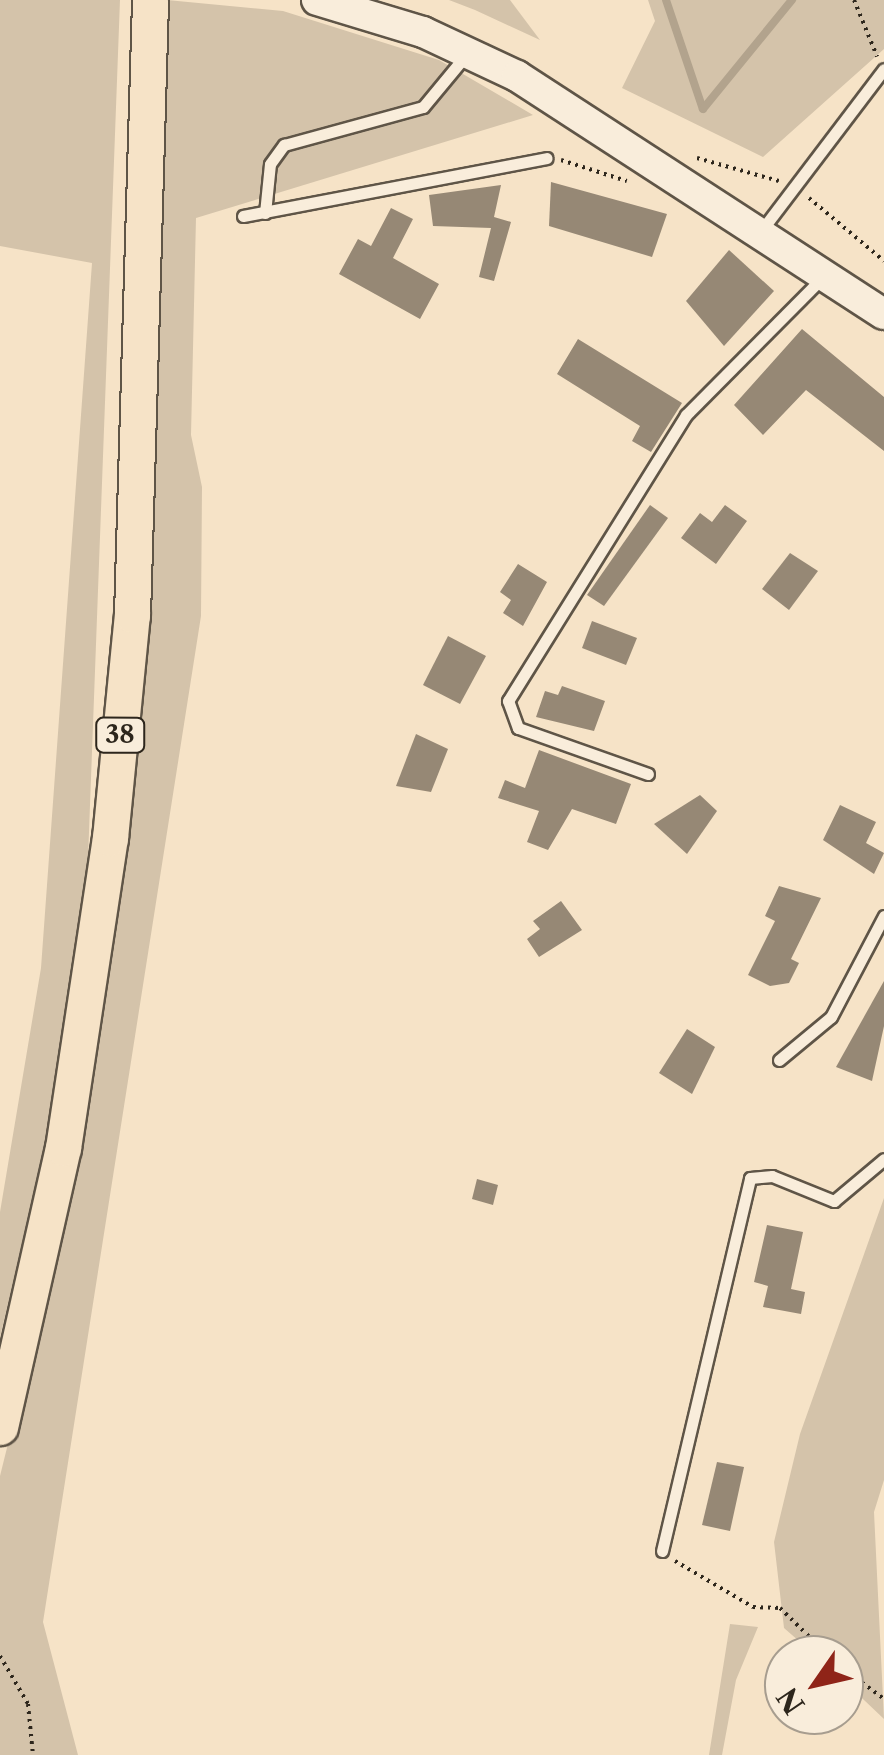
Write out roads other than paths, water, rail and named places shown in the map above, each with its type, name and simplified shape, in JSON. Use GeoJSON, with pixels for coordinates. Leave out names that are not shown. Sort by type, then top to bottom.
{"type":"FeatureCollection","features":[{"type":"Feature","properties":{"kind":"main road","name":"38"},"geometry":{"type":"LineString","coordinates":[[0,1427],[63,1148],[110,838],[132,615],[150,16]]}},
{"type":"Feature","properties":{"kind":"street"},"geometry":{"type":"LineString","coordinates":[[316,0],[469,52],[760,231],[884,314]]}},
{"type":"Feature","properties":{"kind":"lane"},"geometry":{"type":"LineString","coordinates":[[265,213],[270,164],[284,145],[423,107],[469,52]]}},
{"type":"Feature","properties":{"kind":"lane"},"geometry":{"type":"LineString","coordinates":[[760,231],[882,70]]}},
{"type":"Feature","properties":{"kind":"lane"},"geometry":{"type":"LineString","coordinates":[[243,216],[546,158]]}},
{"type":"Feature","properties":{"kind":"lane"},"geometry":{"type":"LineString","coordinates":[[648,774],[518,728],[508,701],[686,415],[826,274]]}},
{"type":"Feature","properties":{"kind":"lane"},"geometry":{"type":"LineString","coordinates":[[780,1060],[831,1018],[884,916]]}},
{"type":"Feature","properties":{"kind":"lane"},"geometry":{"type":"LineString","coordinates":[[662,1550],[750,1178],[772,1176],[834,1201],[884,1159]]}},
{"type":"Feature","properties":{"kind":"waterway"},"geometry":{"type":"LineString","coordinates":[[666,0],[703,109]]}},
{"type":"Feature","properties":{"kind":"waterway"},"geometry":{"type":"LineString","coordinates":[[703,109],[792,0]]}}]}
